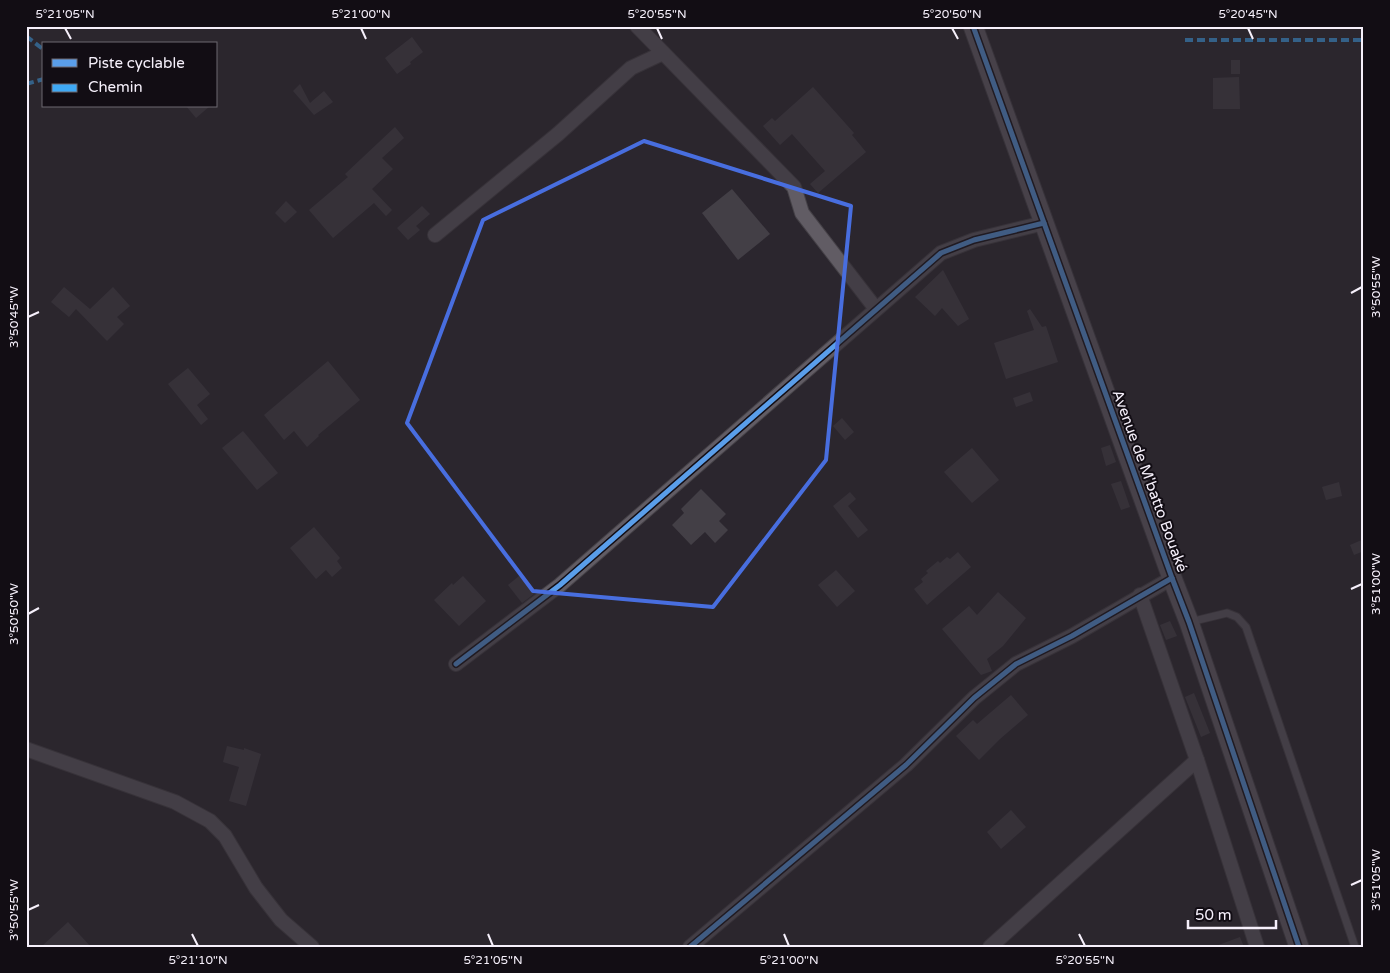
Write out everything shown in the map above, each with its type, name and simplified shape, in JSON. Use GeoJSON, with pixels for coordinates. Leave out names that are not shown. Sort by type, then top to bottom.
{"type":"FeatureCollection","features":[{"type":"Feature","properties":{"kind":"street"},"geometry":{"type":"LineString","coordinates":[[636,26],[794,187],[802,213],[876,309]]}},
{"type":"Feature","properties":{"kind":"street","name":"Avenue de M'batto Bouaké"},"geometry":{"type":"LineString","coordinates":[[973,26],[1189,622],[1299,947]]}},
{"type":"Feature","properties":{"kind":"street"},"geometry":{"type":"LineString","coordinates":[[435,235],[558,134],[632,68],[663,53]]}},
{"type":"Feature","properties":{"kind":"street"},"geometry":{"type":"LineString","coordinates":[[456,664],[560,585],[941,253],[974,240],[1044,223]]}},
{"type":"Feature","properties":{"kind":"street"},"geometry":{"type":"LineString","coordinates":[[690,947],[906,765],[974,698],[1016,664],[1072,636],[1172,578]]}},
{"type":"Feature","properties":{"kind":"street"},"geometry":{"type":"LineString","coordinates":[[1140,595],[1197,760],[1258,947]]}},
{"type":"Feature","properties":{"kind":"street"},"geometry":{"type":"LineString","coordinates":[[26,749],[175,802],[210,821],[225,836],[256,888],[281,920],[312,947]]}},
{"type":"Feature","properties":{"kind":"street"},"geometry":{"type":"LineString","coordinates":[[990,947],[1197,760]]}},
{"type":"Feature","properties":{"kind":"lane"},"geometry":{"type":"LineString","coordinates":[[1189,622],[1226,614],[1237,617],[1246,627],[1355,947]]}},
{"type":"Feature","properties":{"kind":"highlighted area"},"geometry":{"type":"Polygon","coordinates":[[[644,141],[851,206],[826,460],[713,607],[533,591],[407,423],[483,220],[644,141]]]}},
{"type":"Feature","properties":{"kind":"building"},"geometry":{"type":"Polygon","coordinates":[[[412,37],[423,52],[397,74],[385,58],[412,37]]]}},
{"type":"Feature","properties":{"kind":"building"},"geometry":{"type":"Polygon","coordinates":[[[1231,60],[1240,60],[1240,74],[1231,74],[1231,60]]]}},
{"type":"Feature","properties":{"kind":"building"},"geometry":{"type":"Polygon","coordinates":[[[1239,77],[1240,109],[1213,109],[1213,78],[1239,77]]]}},
{"type":"Feature","properties":{"kind":"building"},"geometry":{"type":"Polygon","coordinates":[[[300,84],[310,103],[324,91],[333,102],[314,115],[293,91],[300,84]]]}},
{"type":"Feature","properties":{"kind":"building"},"geometry":{"type":"Polygon","coordinates":[[[813,87],[854,133],[852,135],[866,152],[818,193],[810,184],[825,171],[792,134],[780,145],[763,126],[772,118],[775,121],[813,87]]]}},
{"type":"Feature","properties":{"kind":"building"},"geometry":{"type":"Polygon","coordinates":[[[188,108],[208,108],[196,118],[188,108]]]}},
{"type":"Feature","properties":{"kind":"building"},"geometry":{"type":"Polygon","coordinates":[[[395,127],[404,138],[382,158],[393,169],[372,189],[392,210],[386,216],[374,203],[333,238],[309,210],[348,177],[345,174],[395,127]]]}},
{"type":"Feature","properties":{"kind":"building"},"geometry":{"type":"Polygon","coordinates":[[[732,189],[770,234],[738,260],[702,213],[732,189]]]}},
{"type":"Feature","properties":{"kind":"building"},"geometry":{"type":"Polygon","coordinates":[[[286,201],[297,212],[285,223],[275,213],[286,201]]]}},
{"type":"Feature","properties":{"kind":"building"},"geometry":{"type":"Polygon","coordinates":[[[422,206],[430,214],[416,226],[420,230],[408,240],[397,228],[422,206]]]}},
{"type":"Feature","properties":{"kind":"building"},"geometry":{"type":"Polygon","coordinates":[[[943,270],[969,319],[958,326],[942,308],[935,316],[915,297],[943,270]]]}},
{"type":"Feature","properties":{"kind":"building"},"geometry":{"type":"Polygon","coordinates":[[[64,287],[90,309],[113,287],[130,306],[117,317],[124,324],[107,341],[76,309],[69,317],[51,302],[64,287]]]}},
{"type":"Feature","properties":{"kind":"building"},"geometry":{"type":"Polygon","coordinates":[[[1030,309],[1042,327],[1046,326],[1058,362],[1006,379],[994,343],[1034,330],[1027,311],[1030,309]]]}},
{"type":"Feature","properties":{"kind":"building"},"geometry":{"type":"Polygon","coordinates":[[[328,361],[360,400],[318,435],[307,447],[294,431],[284,440],[264,415],[328,361]]]}},
{"type":"Feature","properties":{"kind":"building"},"geometry":{"type":"Polygon","coordinates":[[[188,368],[210,394],[197,405],[208,419],[201,425],[168,384],[188,368]]]}},
{"type":"Feature","properties":{"kind":"building"},"geometry":{"type":"Polygon","coordinates":[[[1030,392],[1033,401],[1016,407],[1013,398],[1030,392]]]}},
{"type":"Feature","properties":{"kind":"building"},"geometry":{"type":"Polygon","coordinates":[[[842,418],[854,432],[845,440],[833,426],[842,418]]]}},
{"type":"Feature","properties":{"kind":"building"},"geometry":{"type":"Polygon","coordinates":[[[243,431],[278,473],[257,490],[222,448],[243,431]]]}},
{"type":"Feature","properties":{"kind":"building"},"geometry":{"type":"Polygon","coordinates":[[[1110,445],[1116,462],[1106,466],[1101,448],[1110,445]]]}},
{"type":"Feature","properties":{"kind":"building"},"geometry":{"type":"Polygon","coordinates":[[[972,448],[999,480],[972,503],[944,472],[972,448]]]}},
{"type":"Feature","properties":{"kind":"building"},"geometry":{"type":"Polygon","coordinates":[[[1121,481],[1130,507],[1121,510],[1111,484],[1121,481]]]}},
{"type":"Feature","properties":{"kind":"building"},"geometry":{"type":"Polygon","coordinates":[[[1339,482],[1342,496],[1326,500],[1322,487],[1339,482]]]}},
{"type":"Feature","properties":{"kind":"building"},"geometry":{"type":"Polygon","coordinates":[[[701,489],[726,514],[719,521],[728,530],[715,543],[705,532],[691,545],[672,525],[684,513],[681,509],[701,489]]]}},
{"type":"Feature","properties":{"kind":"building"},"geometry":{"type":"Polygon","coordinates":[[[850,492],[856,499],[848,506],[868,530],[858,538],[833,506],[850,492]]]}},
{"type":"Feature","properties":{"kind":"building"},"geometry":{"type":"Polygon","coordinates":[[[314,527],[340,558],[337,561],[342,568],[332,577],[326,570],[316,579],[290,548],[314,527]]]}},
{"type":"Feature","properties":{"kind":"building"},"geometry":{"type":"Polygon","coordinates":[[[1364,539],[1364,551],[1354,555],[1350,545],[1364,539]]]}},
{"type":"Feature","properties":{"kind":"building"},"geometry":{"type":"Polygon","coordinates":[[[958,552],[971,567],[927,605],[914,589],[923,582],[921,579],[928,573],[926,571],[938,561],[940,563],[947,557],[950,559],[958,552]]]}},
{"type":"Feature","properties":{"kind":"building"},"geometry":{"type":"Polygon","coordinates":[[[836,570],[855,591],[837,607],[818,585],[836,570]]]}},
{"type":"Feature","properties":{"kind":"building"},"geometry":{"type":"Polygon","coordinates":[[[463,576],[486,601],[459,626],[434,600],[452,583],[453,585],[463,576]]]}},
{"type":"Feature","properties":{"kind":"building"},"geometry":{"type":"Polygon","coordinates":[[[519,576],[534,594],[522,603],[508,585],[519,576]]]}},
{"type":"Feature","properties":{"kind":"building"},"geometry":{"type":"Polygon","coordinates":[[[998,592],[1026,618],[1003,646],[987,659],[992,671],[981,675],[942,629],[969,606],[977,615],[998,592]]]}},
{"type":"Feature","properties":{"kind":"building"},"geometry":{"type":"Polygon","coordinates":[[[1170,621],[1177,636],[1166,640],[1160,625],[1170,621]]]}},
{"type":"Feature","properties":{"kind":"building"},"geometry":{"type":"Polygon","coordinates":[[[1194,693],[1210,733],[1201,737],[1185,697],[1194,693]]]}},
{"type":"Feature","properties":{"kind":"building"},"geometry":{"type":"Polygon","coordinates":[[[1011,695],[1028,715],[979,760],[956,736],[973,720],[977,724],[1011,695]]]}},
{"type":"Feature","properties":{"kind":"building"},"geometry":{"type":"Polygon","coordinates":[[[227,746],[244,750],[244,748],[261,754],[246,806],[229,801],[239,767],[223,762],[227,746]]]}},
{"type":"Feature","properties":{"kind":"building"},"geometry":{"type":"Polygon","coordinates":[[[1011,810],[1026,827],[1001,849],[987,832],[1011,810]]]}},
{"type":"Feature","properties":{"kind":"building"},"geometry":{"type":"Polygon","coordinates":[[[68,922],[91,947],[41,947],[68,922]]]}},
{"type":"Feature","properties":{"kind":"building"},"geometry":{"type":"Polygon","coordinates":[[[1240,937],[1244,947],[1216,947],[1216,946],[1240,937]]]}},
{"type":"Feature","properties":{"kind":"marked path"},"geometry":{"type":"LineString","coordinates":[[26,36],[42,48]]}},
{"type":"Feature","properties":{"kind":"marked path"},"geometry":{"type":"LineString","coordinates":[[1185,40],[1364,40]]}},
{"type":"Feature","properties":{"kind":"marked path"},"geometry":{"type":"LineString","coordinates":[[26,84],[42,80]]}},
{"type":"Feature","properties":{"kind":"cycle path"},"geometry":{"type":"LineString","coordinates":[[973,26],[1189,622],[1299,947]]}},
{"type":"Feature","properties":{"kind":"cycle path"},"geometry":{"type":"LineString","coordinates":[[456,664],[560,585],[941,253],[974,240],[1044,223]]}},
{"type":"Feature","properties":{"kind":"cycle path"},"geometry":{"type":"LineString","coordinates":[[690,947],[906,765],[974,698],[1016,664],[1072,636],[1172,578]]}}]}
